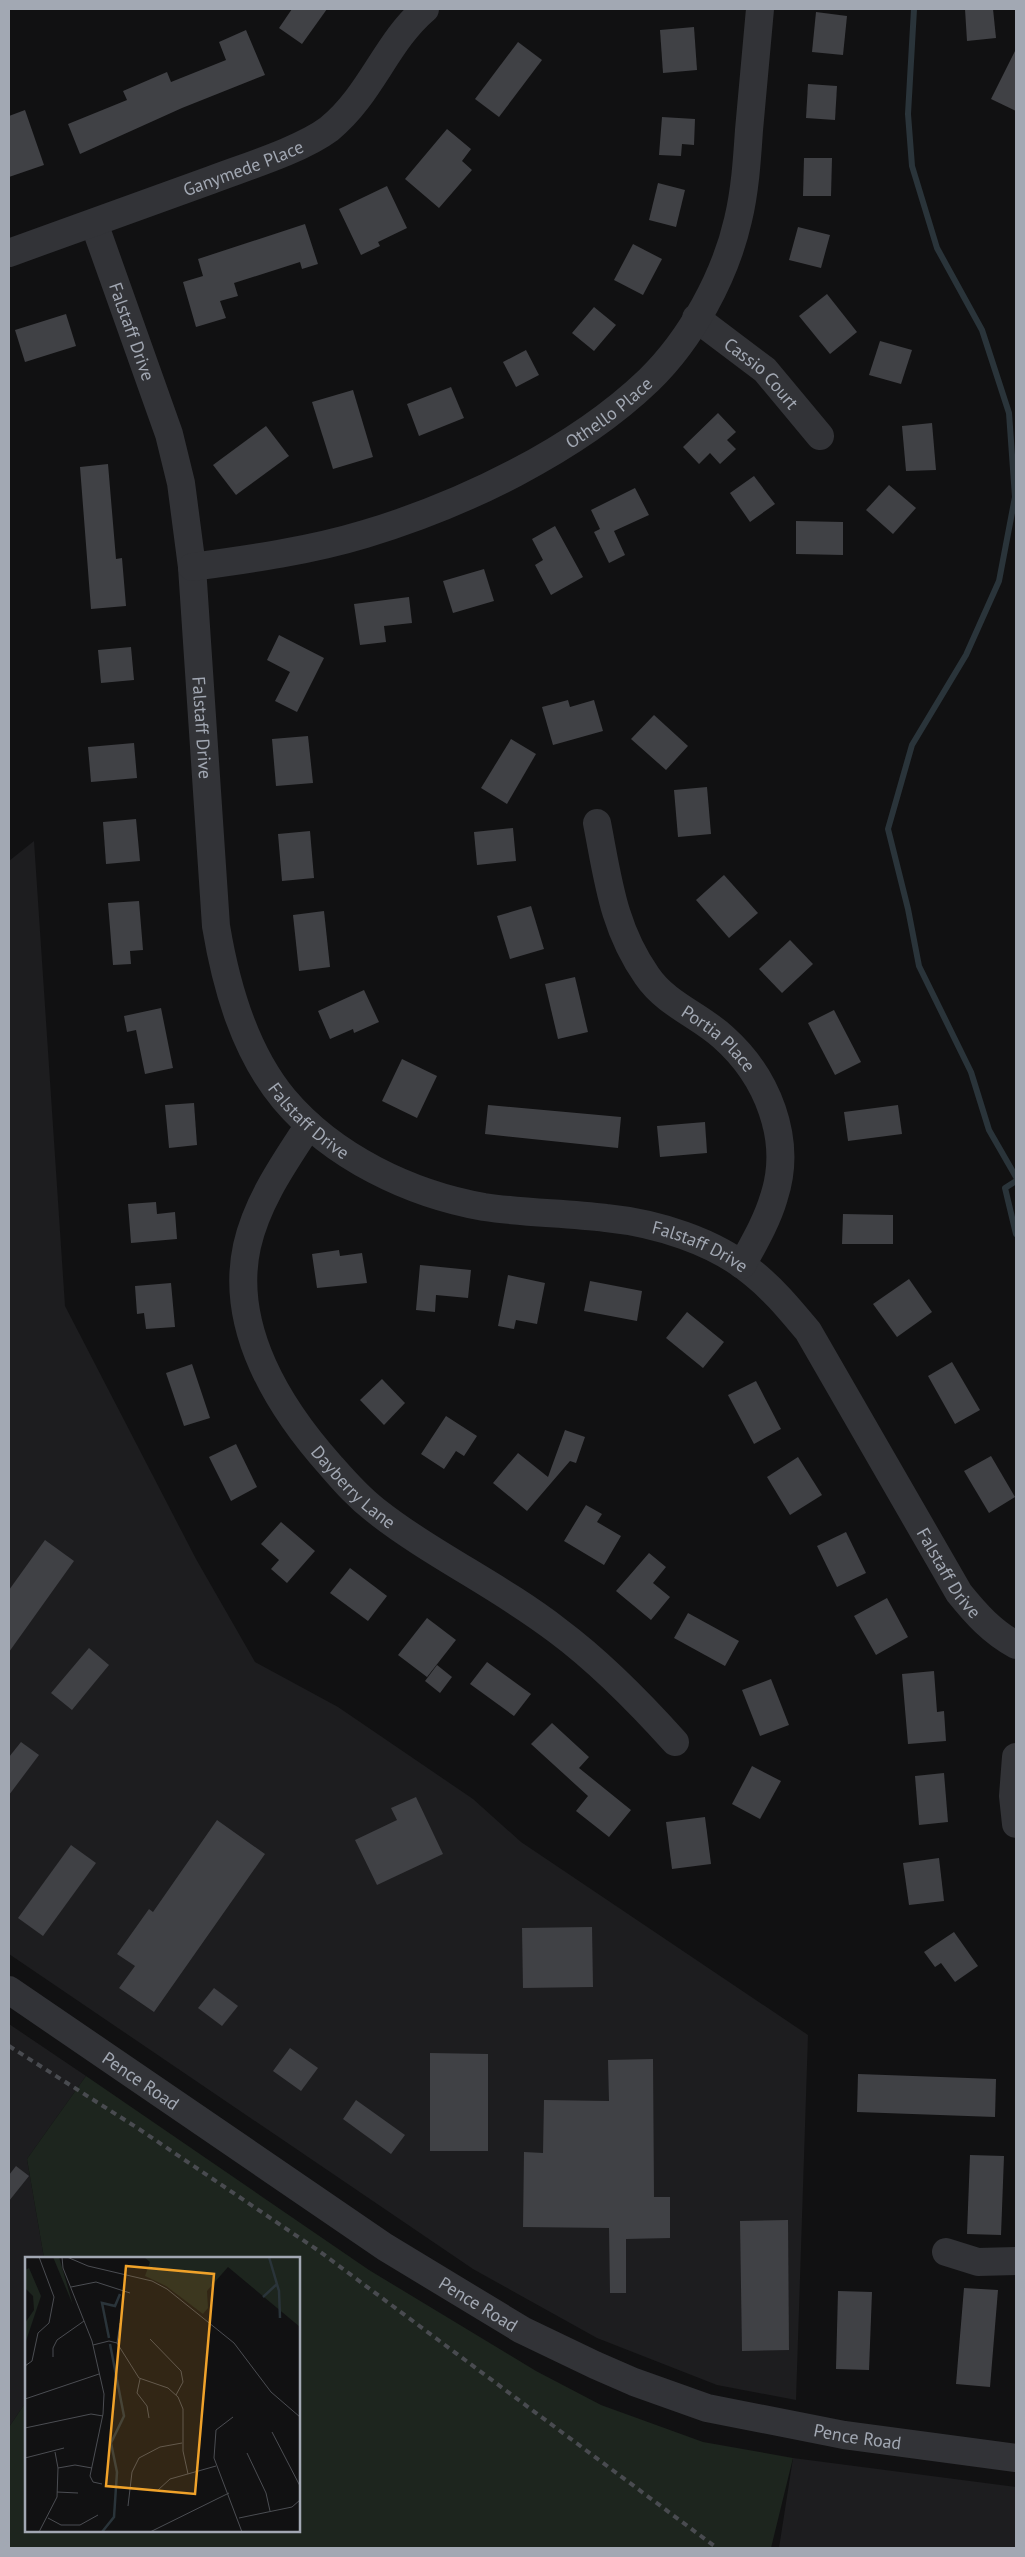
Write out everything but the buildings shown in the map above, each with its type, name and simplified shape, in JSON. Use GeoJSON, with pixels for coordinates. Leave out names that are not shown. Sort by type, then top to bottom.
{"type":"FeatureCollection","features":[{"type":"Feature","properties":{"kind":"street","name":"Ganymede Place"},"geometry":{"type":"LineString","coordinates":[[9,253],[233,172],[296,146],[327,130],[345,115],[366,89],[405,29],[425,9]]}},
{"type":"Feature","properties":{"kind":"street","name":"Othello Place"},"geometry":{"type":"LineString","coordinates":[[192,566],[280,553],[365,534],[452,503],[503,479],[572,439],[617,407],[650,379],[674,350],[714,287],[738,220],[745,181],[760,9]]}},
{"type":"Feature","properties":{"kind":"street","name":"Falstaff Drive"},"geometry":{"type":"LineString","coordinates":[[94,222],[169,434],[187,517],[192,566],[215,916],[222,960],[232,1000],[246,1035],[264,1070],[284,1098],[309,1125],[336,1146],[376,1171],[411,1187],[451,1200],[486,1207],[607,1218],[651,1225],[715,1249],[742,1265],[781,1299],[808,1331],[960,1593],[977,1615],[992,1630],[1016,1645]]}},
{"type":"Feature","properties":{"kind":"street","name":"Cassio Court"},"geometry":{"type":"LineString","coordinates":[[696,318],[765,370],[820,436]]}},
{"type":"Feature","properties":{"kind":"street","name":"Portia Place"},"geometry":{"type":"LineString","coordinates":[[597,824],[616,918],[634,957],[648,978],[662,993],[681,1009],[722,1036],[746,1059],[760,1080],[771,1103],[778,1132],[779,1175],[775,1196],[762,1228],[742,1265]]}},
{"type":"Feature","properties":{"kind":"street","name":"Dayberry Lane"},"geometry":{"type":"LineString","coordinates":[[309,1125],[272,1184],[257,1215],[247,1246],[244,1278],[247,1311],[254,1342],[281,1401],[307,1439],[351,1488],[373,1509],[397,1527],[506,1593],[560,1632],[614,1678],[675,1742]]}},
{"type":"Feature","properties":{"kind":"street"},"geometry":{"type":"LineString","coordinates":[[1016,1757],[1013,1796],[1016,1824]]}},
{"type":"Feature","properties":{"kind":"street","name":"Pence Road"},"geometry":{"type":"LineString","coordinates":[[9,1990],[385,2248],[522,2330],[595,2365],[634,2382],[714,2409],[844,2435],[1016,2458]]}},
{"type":"Feature","properties":{"kind":"street"},"geometry":{"type":"LineString","coordinates":[[946,2252],[978,2262],[1016,2262]]}},
{"type":"Feature","properties":{"kind":"shaded area"},"geometry":{"type":"Polygon","coordinates":[[[34,841],[65,1306],[196,1559],[255,1662],[338,1707],[473,1799],[521,1842],[808,2035],[796,2400],[717,2385],[597,2338],[473,2269],[9,1954],[9,861],[34,841]]]}},
{"type":"Feature","properties":{"kind":"shaded area"},"geometry":{"type":"Polygon","coordinates":[[[9,2024],[86,2076],[27,2159],[44,2257],[25,2257],[25,2403],[9,2427],[9,2024]]]}},
{"type":"Feature","properties":{"kind":"shaded area"},"geometry":{"type":"Polygon","coordinates":[[[86,2076],[369,2270],[536,2371],[601,2405],[703,2442],[793,2458],[771,2548],[9,2548],[9,2427],[25,2403],[25,2532],[300,2532],[300,2257],[44,2257],[27,2159],[86,2076]]]}},
{"type":"Feature","properties":{"kind":"shaded area"},"geometry":{"type":"Polygon","coordinates":[[[793,2458],[1016,2487],[1016,2548],[779,2548],[793,2458]]]}},
{"type":"Feature","properties":{"kind":"waterway"},"geometry":{"type":"LineString","coordinates":[[914,9],[908,114],[912,166],[937,248],[982,330],[1009,413],[1015,497],[999,581],[966,655],[912,745],[888,829],[908,909],[919,966],[971,1072],[989,1130],[1016,1177]]}},
{"type":"Feature","properties":{"kind":"waterway"},"geometry":{"type":"LineString","coordinates":[[1016,1181],[1005,1188],[1016,1234]]}},
{"type":"Feature","properties":{"kind":"railway"},"geometry":{"type":"LineString","coordinates":[[9,2046],[139,2129],[319,2251],[717,2548]]}}]}
